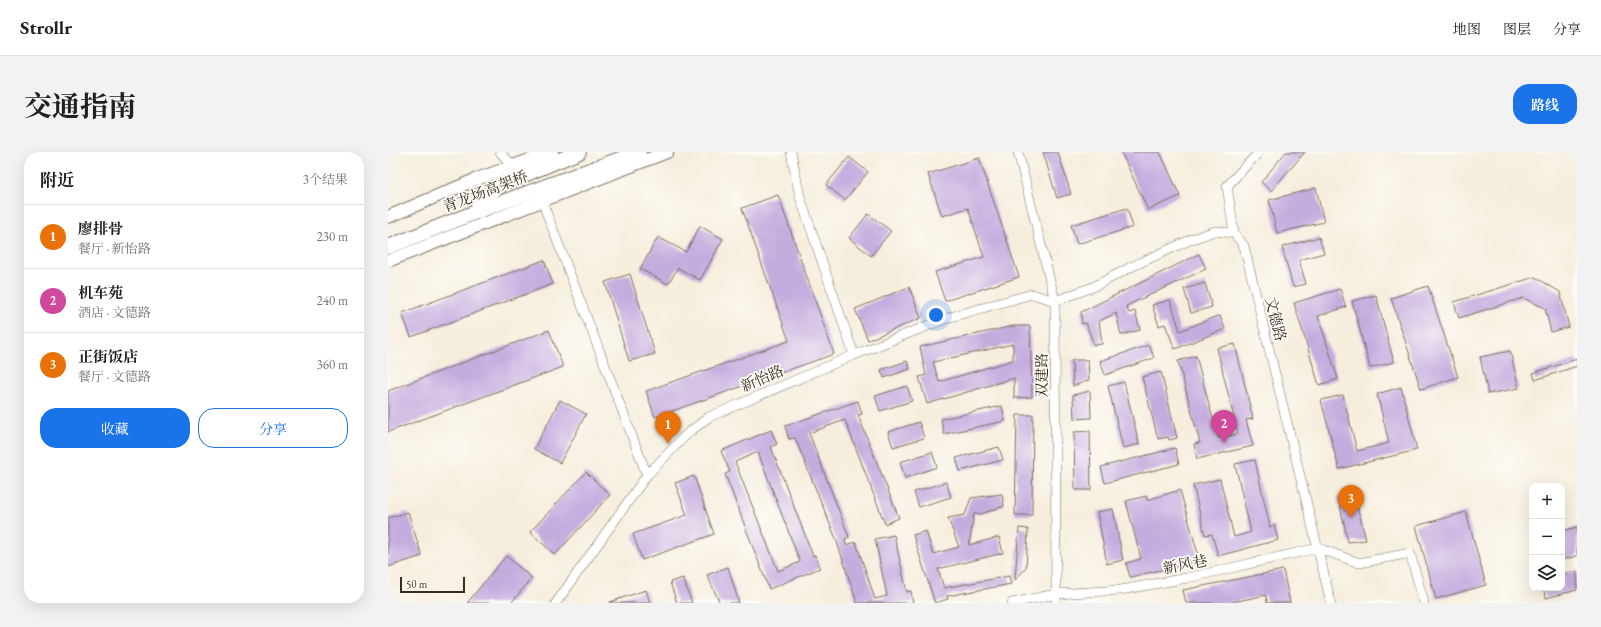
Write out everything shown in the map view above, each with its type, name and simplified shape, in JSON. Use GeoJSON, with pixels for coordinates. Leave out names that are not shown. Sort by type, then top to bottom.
{"type":"FeatureCollection","features":[{"type":"Feature","properties":{"kind":"highway"},"geometry":{"type":"LineString","coordinates":[[479,206],[502,184],[579,152]]}},
{"type":"Feature","properties":{"kind":"highway","name":"青龙场高架桥"},"geometry":{"type":"LineString","coordinates":[[388,247],[479,206],[616,152]]}},
{"type":"Feature","properties":{"kind":"highway","name":"青龙场高架桥"},"geometry":{"type":"LineString","coordinates":[[388,238],[639,152]]}},
{"type":"Feature","properties":{"kind":"highway"},"geometry":{"type":"LineString","coordinates":[[479,206],[512,205],[649,152]]}},
{"type":"Feature","properties":{"kind":"main road"},"geometry":{"type":"LineString","coordinates":[[388,218],[477,179],[552,152]]}},
{"type":"Feature","properties":{"kind":"main road"},"geometry":{"type":"LineString","coordinates":[[388,260],[668,152]]}},
{"type":"Feature","properties":{"kind":"street"},"geometry":{"type":"LineString","coordinates":[[500,152],[513,166]]}},
{"type":"Feature","properties":{"kind":"street"},"geometry":{"type":"LineString","coordinates":[[791,152],[800,197],[854,355]]}},
{"type":"Feature","properties":{"kind":"street","name":"双建路"},"geometry":{"type":"LineString","coordinates":[[1018,152],[1055,301],[1056,598]]}},
{"type":"Feature","properties":{"kind":"street"},"geometry":{"type":"LineString","coordinates":[[1055,301],[1093,287],[1133,266],[1192,239],[1215,231],[1234,233],[1227,186],[1259,152]]}},
{"type":"Feature","properties":{"kind":"street"},"geometry":{"type":"LineString","coordinates":[[542,201],[647,475]]}},
{"type":"Feature","properties":{"kind":"street","name":"文德路"},"geometry":{"type":"LineString","coordinates":[[1234,233],[1244,246],[1331,603]]}},
{"type":"Feature","properties":{"kind":"street","name":"新怡路"},"geometry":{"type":"LineString","coordinates":[[556,603],[647,475],[688,433],[709,417],[854,355],[947,318],[1032,294],[1055,301]]}},
{"type":"Feature","properties":{"kind":"street"},"geometry":{"type":"LineString","coordinates":[[1318,548],[1359,563],[1410,553],[1424,603]]}},
{"type":"Feature","properties":{"kind":"street","name":"新风巷"},"geometry":{"type":"LineString","coordinates":[[1012,603],[1121,590],[1187,578],[1318,548]]}},
{"type":"Feature","properties":{"kind":"building"},"geometry":{"type":"Polygon","coordinates":[[[1043,152],[1058,152],[1071,194],[1057,198],[1043,152]]]}},
{"type":"Feature","properties":{"kind":"building"},"geometry":{"type":"Polygon","coordinates":[[[1121,152],[1160,152],[1180,196],[1148,210],[1121,152]]]}},
{"type":"Feature","properties":{"kind":"building"},"geometry":{"type":"Polygon","coordinates":[[[1286,152],[1305,152],[1271,191],[1261,182],[1286,152]]]}},
{"type":"Feature","properties":{"kind":"building"},"geometry":{"type":"Polygon","coordinates":[[[849,157],[868,172],[845,200],[826,185],[849,157]]]}},
{"type":"Feature","properties":{"kind":"building"},"geometry":{"type":"Polygon","coordinates":[[[979,158],[1019,277],[945,301],[935,272],[984,257],[968,208],[942,216],[928,174],[979,158]]]}},
{"type":"Feature","properties":{"kind":"building"},"geometry":{"type":"Polygon","coordinates":[[[1316,188],[1324,222],[1277,233],[1269,200],[1316,188]]]}},
{"type":"Feature","properties":{"kind":"building"},"geometry":{"type":"Polygon","coordinates":[[[778,195],[834,354],[655,417],[646,391],[789,341],[742,208],[778,195]]]}},
{"type":"Feature","properties":{"kind":"building"},"geometry":{"type":"Polygon","coordinates":[[[1127,208],[1133,227],[1077,244],[1071,225],[1127,208]]]}},
{"type":"Feature","properties":{"kind":"building"},"geometry":{"type":"Polygon","coordinates":[[[868,214],[891,231],[871,256],[849,238],[868,214]]]}},
{"type":"Feature","properties":{"kind":"building"},"geometry":{"type":"Polygon","coordinates":[[[700,226],[723,239],[700,280],[678,268],[668,284],[640,269],[658,237],[686,252],[700,226]]]}},
{"type":"Feature","properties":{"kind":"building"},"geometry":{"type":"Polygon","coordinates":[[[1319,237],[1324,253],[1299,260],[1306,284],[1293,287],[1282,247],[1319,237]]]}},
{"type":"Feature","properties":{"kind":"building"},"geometry":{"type":"Polygon","coordinates":[[[1199,254],[1206,269],[1126,306],[1129,313],[1135,311],[1140,330],[1121,335],[1116,313],[1099,321],[1102,344],[1094,345],[1086,323],[1082,324],[1081,312],[1199,254]]]}},
{"type":"Feature","properties":{"kind":"building"},"geometry":{"type":"Polygon","coordinates":[[[544,260],[553,284],[411,337],[402,313],[544,260]]]}},
{"type":"Feature","properties":{"kind":"building"},"geometry":{"type":"Polygon","coordinates":[[[630,274],[655,354],[629,361],[605,282],[630,274]]]}},
{"type":"Feature","properties":{"kind":"building"},"geometry":{"type":"Polygon","coordinates":[[[1535,277],[1560,292],[1569,327],[1551,332],[1545,308],[1523,298],[1459,318],[1454,302],[1535,277]]]}},
{"type":"Feature","properties":{"kind":"building"},"geometry":{"type":"Polygon","coordinates":[[[1205,283],[1212,307],[1191,313],[1184,289],[1205,283]]]}},
{"type":"Feature","properties":{"kind":"building"},"geometry":{"type":"Polygon","coordinates":[[[1428,286],[1458,377],[1421,389],[1391,298],[1428,286]]]}},
{"type":"Feature","properties":{"kind":"building"},"geometry":{"type":"Polygon","coordinates":[[[909,287],[921,318],[868,340],[855,309],[909,287]]]}},
{"type":"Feature","properties":{"kind":"building"},"geometry":{"type":"Polygon","coordinates":[[[1340,289],[1346,307],[1318,316],[1338,379],[1319,385],[1294,303],[1340,289]]]}},
{"type":"Feature","properties":{"kind":"building"},"geometry":{"type":"Polygon","coordinates":[[[1376,295],[1394,362],[1370,368],[1352,301],[1376,295]]]}},
{"type":"Feature","properties":{"kind":"building"},"geometry":{"type":"Polygon","coordinates":[[[1170,300],[1180,331],[1217,316],[1220,316],[1225,329],[1175,349],[1165,324],[1159,326],[1152,305],[1170,300]]]}},
{"type":"Feature","properties":{"kind":"building"},"geometry":{"type":"Polygon","coordinates":[[[1013,326],[1030,326],[1032,397],[1014,398],[1014,378],[927,404],[919,377],[926,375],[920,347],[1013,326]],[[1013,344],[933,362],[939,382],[1013,360],[1013,344]]]}},
{"type":"Feature","properties":{"kind":"building"},"geometry":{"type":"Polygon","coordinates":[[[549,330],[563,367],[388,432],[388,391],[549,330]]]}},
{"type":"Feature","properties":{"kind":"building"},"geometry":{"type":"Polygon","coordinates":[[[1235,344],[1253,419],[1246,420],[1253,446],[1197,459],[1194,444],[1200,443],[1178,361],[1196,356],[1218,438],[1238,434],[1217,348],[1235,344]]]}},
{"type":"Feature","properties":{"kind":"building"},"geometry":{"type":"Polygon","coordinates":[[[1149,345],[1154,358],[1105,375],[1100,361],[1149,345]]]}},
{"type":"Feature","properties":{"kind":"building"},"geometry":{"type":"Polygon","coordinates":[[[1510,351],[1519,388],[1488,394],[1480,357],[1510,351]]]}},
{"type":"Feature","properties":{"kind":"building"},"geometry":{"type":"Polygon","coordinates":[[[1577,359],[1577,366],[1535,380],[1533,373],[1577,359]]]}},
{"type":"Feature","properties":{"kind":"building"},"geometry":{"type":"Polygon","coordinates":[[[1072,360],[1088,360],[1089,380],[1073,386],[1072,360]]]}},
{"type":"Feature","properties":{"kind":"building"},"geometry":{"type":"Polygon","coordinates":[[[907,361],[910,369],[884,378],[881,370],[907,361]]]}},
{"type":"Feature","properties":{"kind":"building"},"geometry":{"type":"Polygon","coordinates":[[[1161,372],[1177,438],[1169,440],[1168,437],[1158,439],[1142,377],[1161,372]]]}},
{"type":"Feature","properties":{"kind":"building"},"geometry":{"type":"Polygon","coordinates":[[[1124,382],[1139,444],[1123,448],[1108,386],[1124,382]]]}},
{"type":"Feature","properties":{"kind":"building"},"geometry":{"type":"Polygon","coordinates":[[[907,386],[912,401],[880,411],[875,396],[907,386]]]}},
{"type":"Feature","properties":{"kind":"building"},"geometry":{"type":"Polygon","coordinates":[[[1401,387],[1417,450],[1339,469],[1321,400],[1343,395],[1357,451],[1389,443],[1377,394],[1401,387]]]}},
{"type":"Feature","properties":{"kind":"building"},"geometry":{"type":"Polygon","coordinates":[[[1090,391],[1091,418],[1074,419],[1073,395],[1090,391]]]}},
{"type":"Feature","properties":{"kind":"building"},"geometry":{"type":"Polygon","coordinates":[[[560,400],[586,414],[560,463],[534,449],[560,400]]]}},
{"type":"Feature","properties":{"kind":"building"},"geometry":{"type":"Polygon","coordinates":[[[858,401],[862,414],[858,415],[899,518],[885,524],[845,420],[809,433],[849,537],[845,539],[846,545],[856,542],[875,599],[887,596],[875,539],[894,535],[907,592],[911,591],[913,603],[857,603],[836,539],[795,438],[789,439],[785,426],[858,401]]]}},
{"type":"Feature","properties":{"kind":"building"},"geometry":{"type":"Polygon","coordinates":[[[1002,406],[1005,421],[944,434],[941,419],[1002,406]]]}},
{"type":"Feature","properties":{"kind":"building"},"geometry":{"type":"Polygon","coordinates":[[[1017,415],[1033,415],[1032,515],[1015,515],[1017,415]]]}},
{"type":"Feature","properties":{"kind":"building"},"geometry":{"type":"Polygon","coordinates":[[[919,422],[924,438],[893,447],[888,432],[919,422]]]}},
{"type":"Feature","properties":{"kind":"building"},"geometry":{"type":"Polygon","coordinates":[[[771,430],[777,444],[771,447],[813,556],[815,555],[820,568],[769,589],[725,474],[730,472],[721,451],[771,430]],[[758,452],[735,462],[778,571],[800,562],[758,452]]]}},
{"type":"Feature","properties":{"kind":"building"},"geometry":{"type":"Polygon","coordinates":[[[1090,431],[1091,490],[1075,490],[1074,432],[1090,431]]]}},
{"type":"Feature","properties":{"kind":"building"},"geometry":{"type":"Polygon","coordinates":[[[999,447],[1003,460],[960,471],[956,458],[999,447]]]}},
{"type":"Feature","properties":{"kind":"building"},"geometry":{"type":"Polygon","coordinates":[[[1175,448],[1179,464],[1105,483],[1101,467],[1175,448]]]}},
{"type":"Feature","properties":{"kind":"building"},"geometry":{"type":"Polygon","coordinates":[[[932,452],[937,467],[905,478],[900,462],[932,452]]]}},
{"type":"Feature","properties":{"kind":"building"},"geometry":{"type":"Polygon","coordinates":[[[1255,460],[1270,527],[1274,525],[1278,540],[1218,556],[1212,534],[1205,535],[1193,485],[1220,479],[1234,537],[1251,532],[1235,464],[1255,460]]]}},
{"type":"Feature","properties":{"kind":"building"},"geometry":{"type":"Polygon","coordinates":[[[586,472],[610,495],[555,555],[530,532],[586,472]]]}},
{"type":"Feature","properties":{"kind":"building"},"geometry":{"type":"Polygon","coordinates":[[[694,476],[714,534],[642,560],[633,534],[687,515],[675,483],[694,476]]]}},
{"type":"Feature","properties":{"kind":"building"},"geometry":{"type":"Polygon","coordinates":[[[946,482],[951,497],[919,507],[914,492],[946,482]]]}},
{"type":"Feature","properties":{"kind":"building"},"geometry":{"type":"Polygon","coordinates":[[[1180,490],[1200,561],[1130,577],[1126,563],[1141,559],[1126,501],[1146,496],[1147,500],[1180,490]]]}},
{"type":"Feature","properties":{"kind":"building"},"geometry":{"type":"Polygon","coordinates":[[[1002,494],[1004,506],[981,514],[974,514],[969,545],[999,537],[1003,553],[938,569],[944,588],[1009,576],[1011,584],[947,596],[948,599],[935,603],[913,535],[926,531],[933,554],[959,547],[948,518],[965,515],[971,498],[1002,494]]]}},
{"type":"Feature","properties":{"kind":"building"},"geometry":{"type":"Polygon","coordinates":[[[1354,494],[1366,540],[1348,542],[1338,497],[1354,494]]]}},
{"type":"Feature","properties":{"kind":"building"},"geometry":{"type":"Polygon","coordinates":[[[1113,509],[1123,560],[1107,564],[1097,512],[1113,509]]]}},
{"type":"Feature","properties":{"kind":"building"},"geometry":{"type":"Polygon","coordinates":[[[408,512],[422,556],[388,567],[388,518],[408,512]]]}},
{"type":"Feature","properties":{"kind":"building"},"geometry":{"type":"Polygon","coordinates":[[[1466,512],[1486,585],[1436,599],[1416,526],[1466,512]]]}},
{"type":"Feature","properties":{"kind":"building"},"geometry":{"type":"Polygon","coordinates":[[[1577,527],[1577,556],[1565,559],[1565,555],[1565,530],[1577,527]]]}},
{"type":"Feature","properties":{"kind":"building"},"geometry":{"type":"Polygon","coordinates":[[[1019,528],[1028,529],[1026,568],[1015,580],[1019,528]]]}},
{"type":"Feature","properties":{"kind":"building"},"geometry":{"type":"Polygon","coordinates":[[[506,556],[532,578],[511,603],[467,603],[506,556]]]}},
{"type":"Feature","properties":{"kind":"building"},"geometry":{"type":"Polygon","coordinates":[[[728,567],[739,603],[720,603],[707,575],[728,567]]]}},
{"type":"Feature","properties":{"kind":"building"},"geometry":{"type":"Polygon","coordinates":[[[1283,570],[1290,603],[1267,603],[1266,595],[1228,603],[1186,603],[1183,590],[1283,570]]]}},
{"type":"Feature","properties":{"kind":"building"},"geometry":{"type":"Polygon","coordinates":[[[1577,571],[1577,590],[1546,598],[1544,591],[1565,591],[1565,573],[1577,571]]]}},
{"type":"Feature","properties":{"kind":"building"},"geometry":{"type":"Polygon","coordinates":[[[683,578],[692,603],[677,603],[670,582],[683,578]]]}},
{"type":"Feature","properties":{"kind":"building"},"geometry":{"type":"Polygon","coordinates":[[[646,590],[650,603],[610,603],[610,602],[646,590]]]}},
{"type":"Feature","properties":{"kind":"place","name":"机车苑"},"geometry":{"type":"Point","coordinates":[1224,443]}},
{"type":"Feature","properties":{"kind":"place","name":"廖排骨"},"geometry":{"type":"Point","coordinates":[668,444]}},
{"type":"Feature","properties":{"kind":"place","name":"正街饭店"},"geometry":{"type":"Point","coordinates":[1351,518]}}]}
